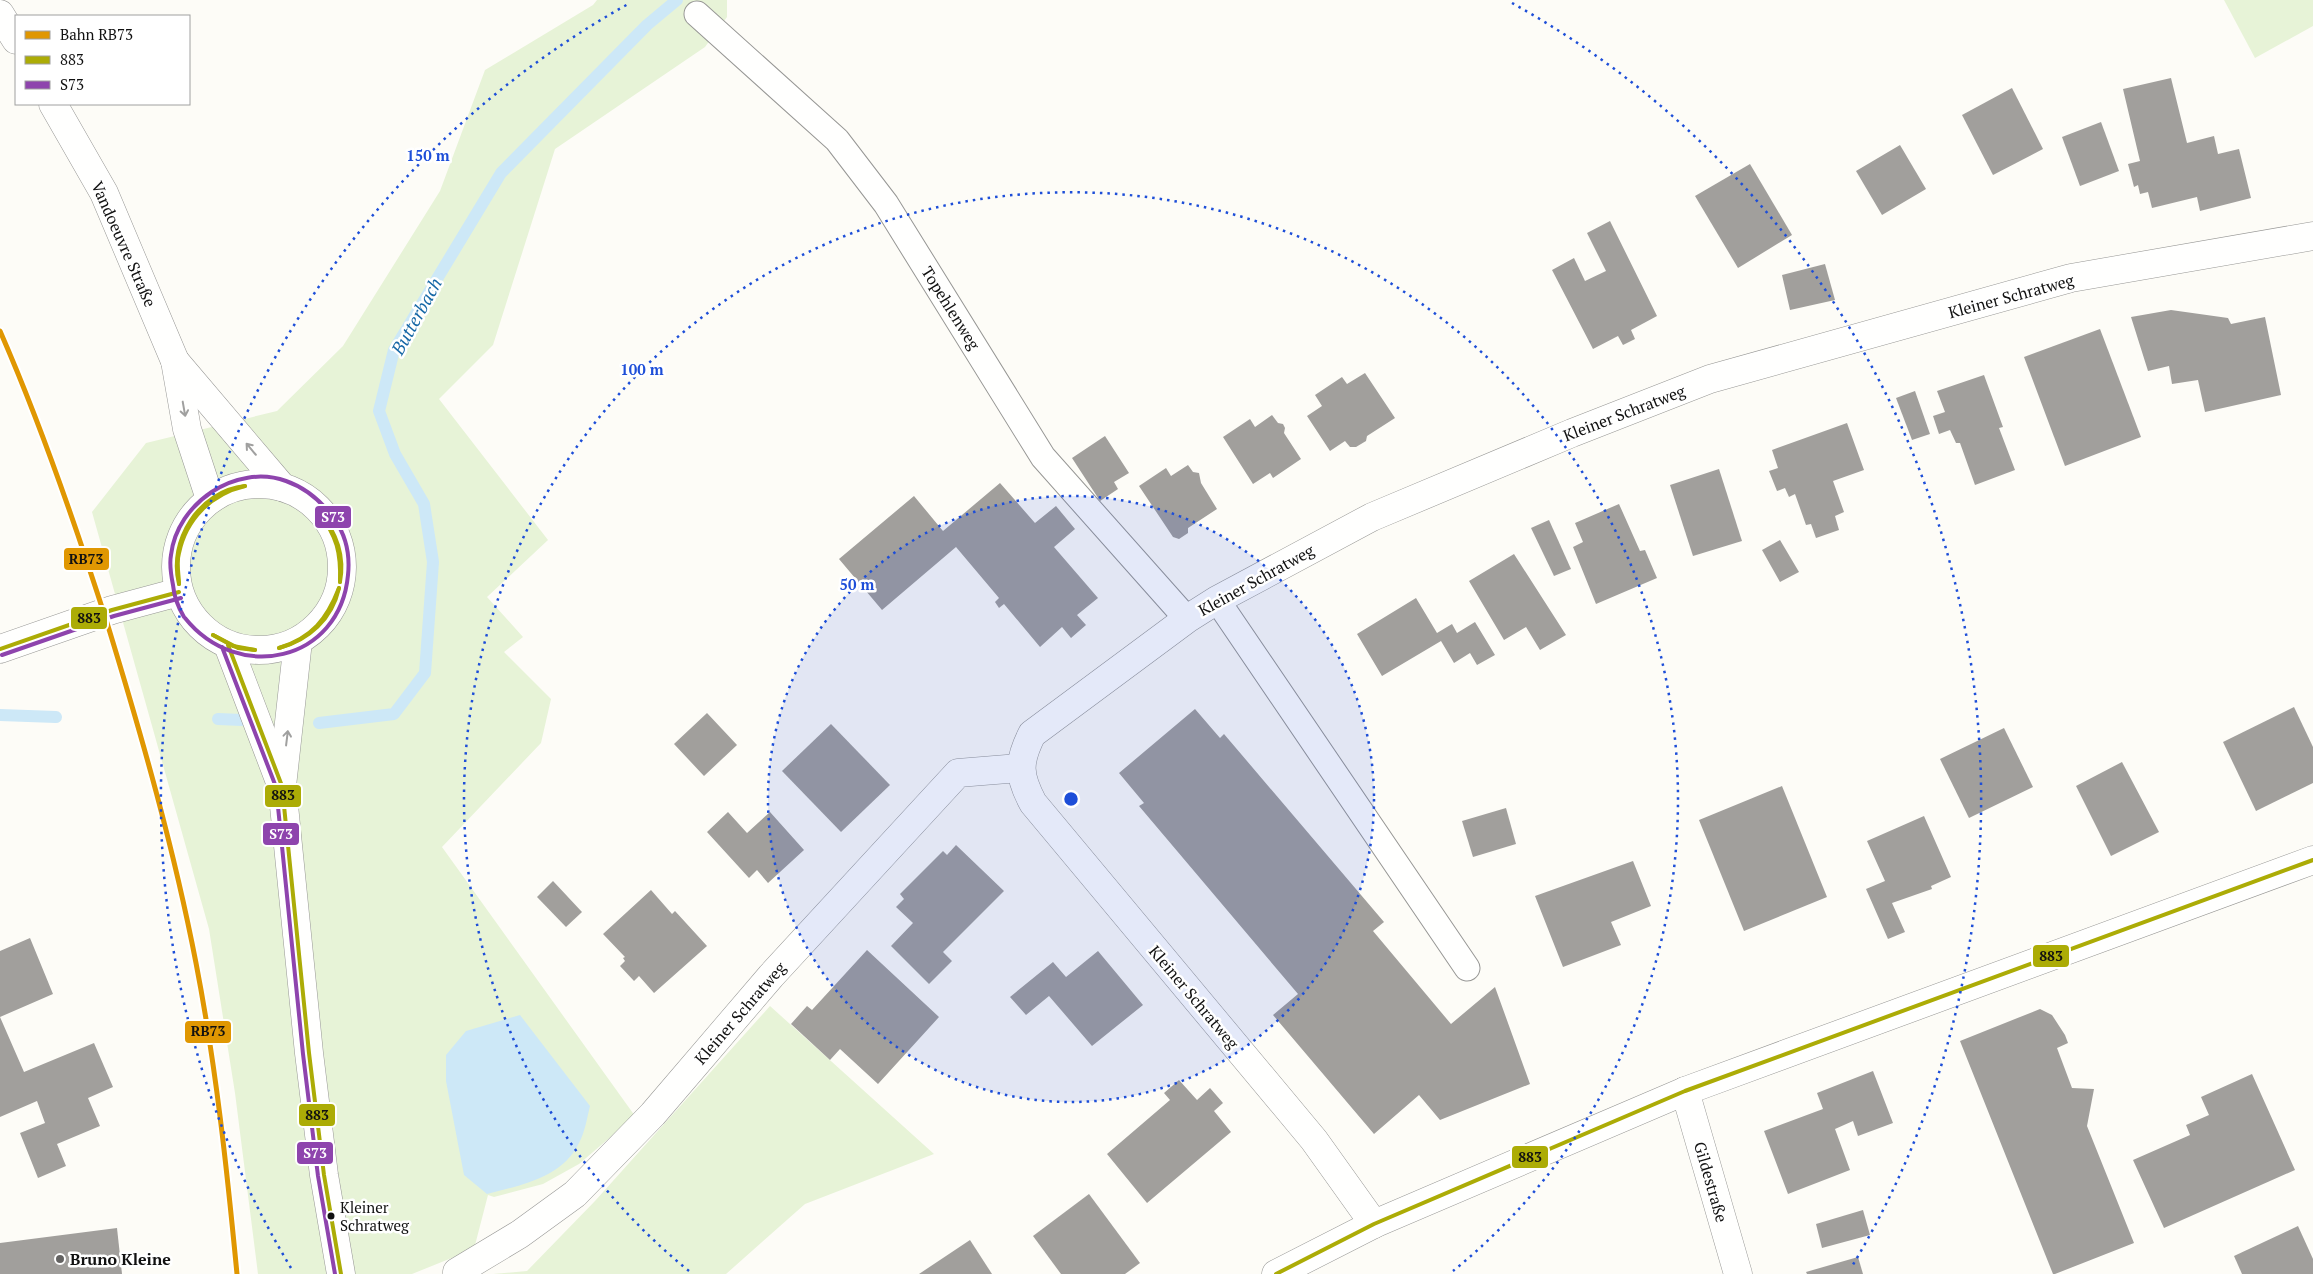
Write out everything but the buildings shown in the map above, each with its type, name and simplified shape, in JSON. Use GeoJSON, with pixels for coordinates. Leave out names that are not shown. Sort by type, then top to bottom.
{"type":"FeatureCollection","features":[{"type":"Feature","properties":{"kind":"street"},"geometry":{"type":"LineString","coordinates":[[0,14],[15,38]]}},
{"type":"Feature","properties":{"kind":"street","name":"Vandoeuvre Straße"},"geometry":{"type":"LineString","coordinates":[[54,105],[104,193],[175,361],[187,429],[210,499]]}},
{"type":"Feature","properties":{"kind":"street","name":"Kleiner Schratweg"},"geometry":{"type":"LineString","coordinates":[[1374,1224],[1314,1140],[1033,803],[1024,785],[1020,768],[1024,750],[1032,734],[1187,619],[1217,600],[1372,517],[1572,433],[1710,380],[2071,278],[2313,236]]}},
{"type":"Feature","properties":{"kind":"street","name":"Vandoeuvre Straße"},"geometry":{"type":"LineString","coordinates":[[175,361],[282,487]]}},
{"type":"Feature","properties":{"kind":"street"},"geometry":{"type":"LineString","coordinates":[[264,483],[282,487],[304,497],[323,513],[336,535],[342,559],[341,584],[333,607],[318,627],[298,642],[275,650],[252,651],[228,645],[207,632],[190,614],[179,592],[176,572],[177,550],[195,513],[210,499],[227,490],[245,485],[264,483]]}},
{"type":"Feature","properties":{"kind":"street"},"geometry":{"type":"LineString","coordinates":[[0,649],[112,610],[179,592]]}},
{"type":"Feature","properties":{"kind":"street"},"geometry":{"type":"LineString","coordinates":[[298,642],[282,786],[310,1062],[324,1175],[341,1274]]}},
{"type":"Feature","properties":{"kind":"street"},"geometry":{"type":"LineString","coordinates":[[228,645],[282,786]]}},
{"type":"Feature","properties":{"kind":"street","name":"Kleiner Schratweg"},"geometry":{"type":"LineString","coordinates":[[457,1272],[520,1234],[576,1194],[653,1114],[772,976],[958,772],[1020,768]]}},
{"type":"Feature","properties":{"kind":"street"},"geometry":{"type":"LineString","coordinates":[[1276,1274],[1374,1224],[1685,1091],[2313,860]]}},
{"type":"Feature","properties":{"kind":"street","name":"Gildestraße"},"geometry":{"type":"LineString","coordinates":[[1685,1091],[1738,1274]]}},
{"type":"Feature","properties":{"kind":"lane","name":"Topehlenweg"},"geometry":{"type":"LineString","coordinates":[[697,14],[838,140],[886,204],[1043,458],[1187,619]]}},
{"type":"Feature","properties":{"kind":"lane"},"geometry":{"type":"LineString","coordinates":[[1217,600],[1467,968]]}},
{"type":"Feature","properties":{"kind":"green space"},"geometry":{"type":"Polygon","coordinates":[[[597,0],[727,0],[727,17],[705,47],[555,149],[493,345],[439,399],[548,540],[487,597],[523,637],[504,652],[551,699],[541,743],[442,847],[635,1116],[579,1164],[543,1184],[494,1197],[488,1195],[474,1249],[412,1274],[258,1274],[235,1093],[209,929],[92,512],[146,443],[277,411],[343,346],[440,191],[485,70],[593,5],[597,0]]]}},
{"type":"Feature","properties":{"kind":"green space"},"geometry":{"type":"Polygon","coordinates":[[[2224,0],[2313,0],[2313,26],[2255,58],[2224,0]]]}},
{"type":"Feature","properties":{"kind":"green space"},"geometry":{"type":"Polygon","coordinates":[[[770,1006],[934,1154],[805,1204],[726,1274],[493,1274],[527,1271],[595,1201],[770,1006]]]}},
{"type":"Feature","properties":{"kind":"water"},"geometry":{"type":"Polygon","coordinates":[[[520,1015],[590,1106],[581,1139],[572,1155],[562,1164],[551,1172],[527,1183],[487,1194],[464,1175],[446,1081],[446,1055],[466,1031],[520,1015]]]}},
{"type":"Feature","properties":{"kind":"waterway","name":"Butterbach"},"geometry":{"type":"LineString","coordinates":[[319,723],[394,714],[425,673],[433,562],[424,504],[395,454],[379,411],[394,350],[501,173],[647,25],[677,0]]}},
{"type":"Feature","properties":{"kind":"waterway"},"geometry":{"type":"LineString","coordinates":[[0,715],[56,717]]}},
{"type":"Feature","properties":{"kind":"waterway"},"geometry":{"type":"LineString","coordinates":[[218,719],[242,720]]}},
{"type":"Feature","properties":{"kind":"rail line","name":"RB73"},"geometry":{"type":"LineString","coordinates":[[0,331],[44,440],[84,551],[133,709],[178,878],[196,963],[215,1079],[237,1274]]}},
{"type":"Feature","properties":{"kind":"transit line","name":"S73"},"geometry":{"type":"LineString","coordinates":[[184,617],[174,593],[170,570],[171,555],[176,536],[184,519],[197,504],[212,492],[229,483],[248,478],[267,477],[286,481],[314,497],[335,520],[346,546],[348,575],[341,605],[327,628],[307,644],[283,654],[258,656],[232,651],[207,639],[185,618]]}},
{"type":"Feature","properties":{"kind":"transit line","name":"883"},"geometry":{"type":"LineString","coordinates":[[179,584],[177,568],[178,551],[183,535],[191,521],[201,508],[214,497],[229,490],[245,486]]}},
{"type":"Feature","properties":{"kind":"transit line","name":"883"},"geometry":{"type":"LineString","coordinates":[[179,584],[178,557],[187,529],[211,502],[221,495],[245,486]]}},
{"type":"Feature","properties":{"kind":"transit line","name":"883"},"geometry":{"type":"LineString","coordinates":[[319,512],[331,528],[338,545],[341,563],[340,582]]}},
{"type":"Feature","properties":{"kind":"transit line","name":"883"},"geometry":{"type":"LineString","coordinates":[[319,512],[330,529],[337,545],[340,562],[340,582]]}},
{"type":"Feature","properties":{"kind":"transit line","name":"883"},"geometry":{"type":"LineString","coordinates":[[279,648],[301,639],[317,626],[329,609],[339,588]]}},
{"type":"Feature","properties":{"kind":"transit line","name":"883"},"geometry":{"type":"LineString","coordinates":[[279,648],[300,640],[318,627],[331,609],[339,588]]}},
{"type":"Feature","properties":{"kind":"transit line","name":"883"},"geometry":{"type":"LineString","coordinates":[[0,649],[112,610],[179,592]]}},
{"type":"Feature","properties":{"kind":"transit line","name":"S73"},"geometry":{"type":"LineString","coordinates":[[2,655],[114,616],[181,598]]}},
{"type":"Feature","properties":{"kind":"transit line","name":"883"},"geometry":{"type":"LineString","coordinates":[[213,635],[233,646],[255,650]]}},
{"type":"Feature","properties":{"kind":"transit line","name":"883"},"geometry":{"type":"LineString","coordinates":[[213,635],[238,648],[255,650]]}},
{"type":"Feature","properties":{"kind":"transit line","name":"883"},"geometry":{"type":"LineString","coordinates":[[228,645],[282,786],[309,1053],[324,1175],[341,1274]]}},
{"type":"Feature","properties":{"kind":"transit line","name":"S73"},"geometry":{"type":"LineString","coordinates":[[222,647],[276,787],[303,1054],[318,1176],[335,1274]]}},
{"type":"Feature","properties":{"kind":"transit line","name":"883"},"geometry":{"type":"LineString","coordinates":[[1276,1274],[1374,1224],[1685,1091],[2313,860]]}},
{"type":"Feature","properties":{"kind":"place","name":"Kleiner Schratweg"},"geometry":{"type":"Point","coordinates":[331,1216]}},
{"type":"Feature","properties":{"kind":"place","name":"Bruno Kleine"},"geometry":{"type":"Point","coordinates":[60,1259]}}]}
